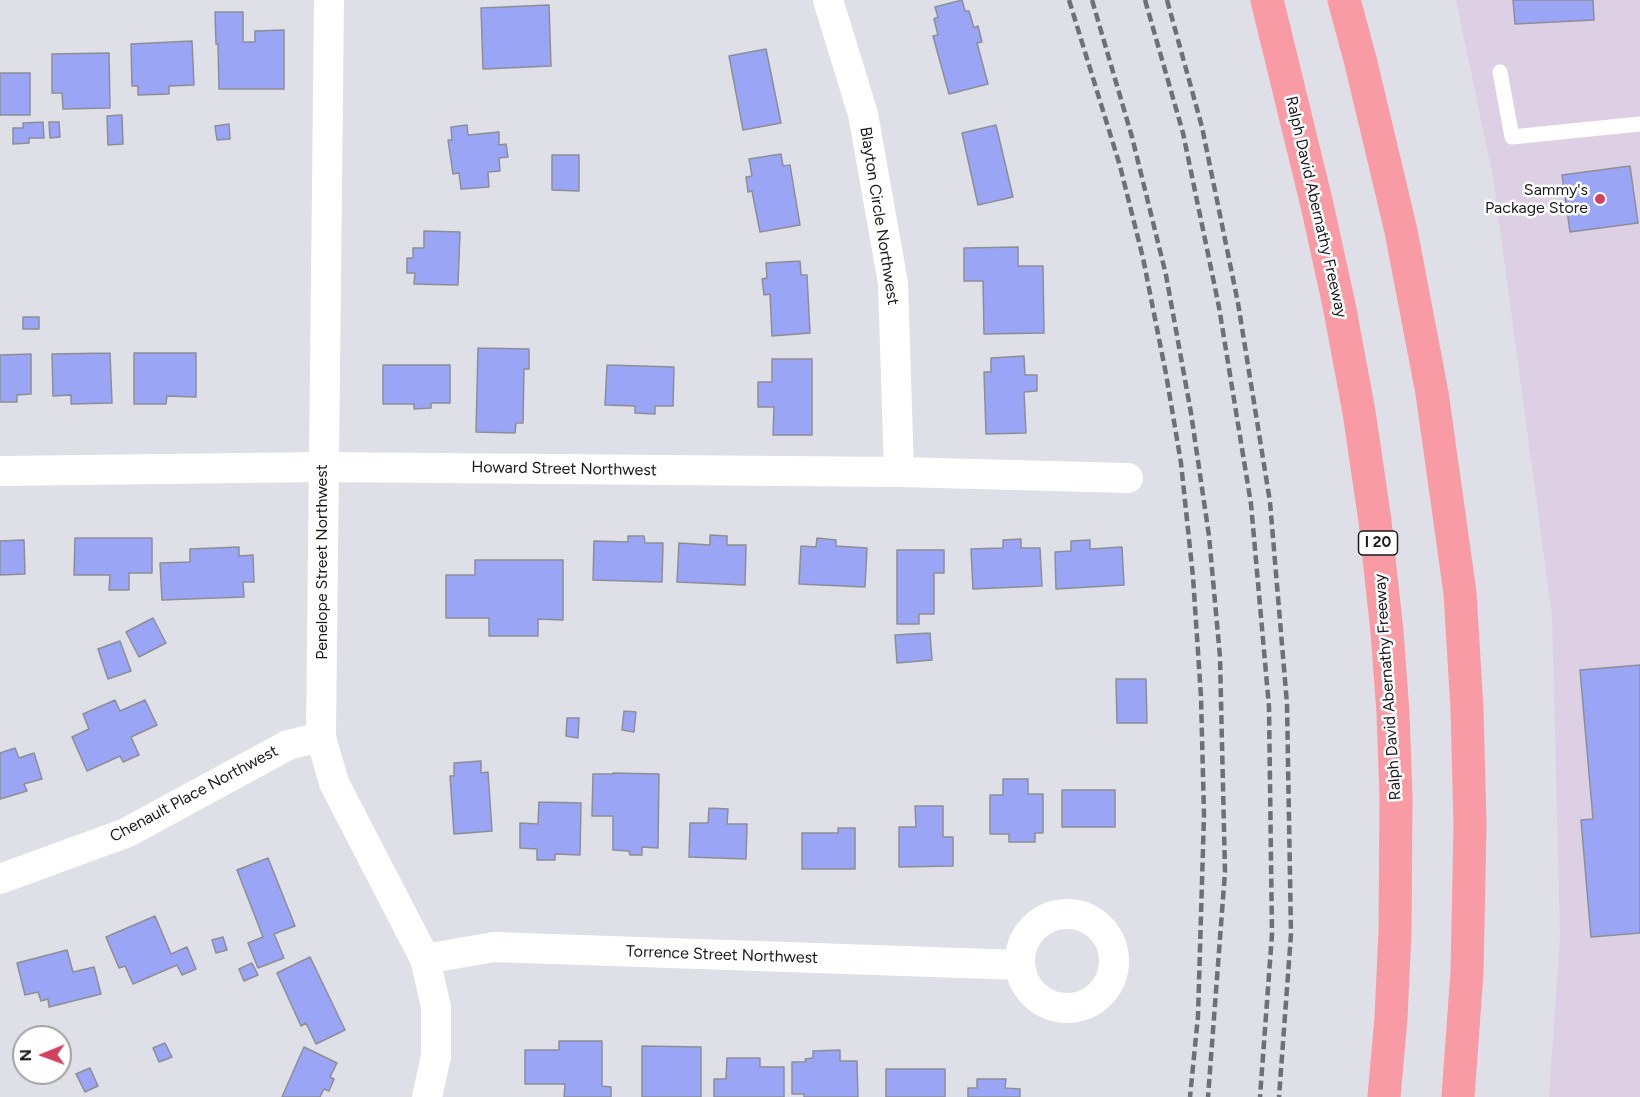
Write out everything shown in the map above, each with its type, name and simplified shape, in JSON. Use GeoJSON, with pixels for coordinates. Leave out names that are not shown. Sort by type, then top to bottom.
{"type":"FeatureCollection","features":[{"type":"Feature","properties":{"kind":"highway","name":"Ralph David Abernathy Freeway"},"geometry":{"type":"LineString","coordinates":[[1267,0],[1339,305],[1376,521],[1393,713],[1396,798],[1395,932],[1384,1097]]}},
{"type":"Feature","properties":{"kind":"highway"},"geometry":{"type":"LineString","coordinates":[[1344,0],[1401,231],[1432,393],[1460,593],[1467,709],[1470,825],[1467,972],[1458,1097]]}},
{"type":"Feature","properties":{"kind":"street","name":"Penelope Street Northwest"},"geometry":{"type":"LineString","coordinates":[[329,0],[321,736],[334,783],[425,959],[436,1007],[436,1056],[426,1097]]}},
{"type":"Feature","properties":{"kind":"street","name":"Blayton Circle Northwest"},"geometry":{"type":"LineString","coordinates":[[828,0],[863,114],[893,283],[899,472]]}},
{"type":"Feature","properties":{"kind":"street","name":"Howard Street Northwest"},"geometry":{"type":"LineString","coordinates":[[0,471],[323,467],[899,472],[1128,478]]}},
{"type":"Feature","properties":{"kind":"street","name":"Chenault Place Northwest"},"geometry":{"type":"LineString","coordinates":[[0,879],[126,833],[288,745],[321,736]]}},
{"type":"Feature","properties":{"kind":"street","name":"Torrence Street Northwest"},"geometry":{"type":"LineString","coordinates":[[425,959],[494,947],[1020,965]]}},
{"type":"Feature","properties":{"kind":"lane"},"geometry":{"type":"LineString","coordinates":[[1500,72],[1512,137],[1640,124]]}},
{"type":"Feature","properties":{"kind":"shaded area"},"geometry":{"type":"Polygon","coordinates":[[[1456,0],[1640,0],[1640,1097],[1549,1097],[1560,937],[1552,616],[1493,177],[1456,0]]]}},
{"type":"Feature","properties":{"kind":"building"},"geometry":{"type":"Polygon","coordinates":[[[962,0],[965,11],[969,11],[974,28],[978,26],[982,42],[977,43],[988,84],[949,94],[933,36],[938,35],[934,19],[938,17],[935,7],[962,0]]]}},
{"type":"Feature","properties":{"kind":"building"},"geometry":{"type":"Polygon","coordinates":[[[1513,0],[1593,0],[1594,20],[1515,24],[1513,0]]]}},
{"type":"Feature","properties":{"kind":"building"},"geometry":{"type":"Polygon","coordinates":[[[549,5],[551,66],[483,69],[481,8],[549,5]]]}},
{"type":"Feature","properties":{"kind":"building"},"geometry":{"type":"Polygon","coordinates":[[[215,12],[243,12],[243,42],[255,42],[255,31],[284,30],[284,89],[219,89],[215,12]]]}},
{"type":"Feature","properties":{"kind":"building"},"geometry":{"type":"Polygon","coordinates":[[[192,41],[194,85],[169,86],[169,94],[138,95],[138,86],[132,86],[131,44],[192,41]]]}},
{"type":"Feature","properties":{"kind":"building"},"geometry":{"type":"Polygon","coordinates":[[[766,49],[781,123],[743,130],[729,56],[766,49]]]}},
{"type":"Feature","properties":{"kind":"building"},"geometry":{"type":"Polygon","coordinates":[[[109,53],[110,108],[63,109],[62,93],[52,93],[52,54],[109,53]]]}},
{"type":"Feature","properties":{"kind":"building"},"geometry":{"type":"Polygon","coordinates":[[[0,73],[30,73],[30,115],[0,115],[0,73]]]}},
{"type":"Feature","properties":{"kind":"building"},"geometry":{"type":"Polygon","coordinates":[[[122,115],[123,144],[108,145],[107,116],[122,115]]]}},
{"type":"Feature","properties":{"kind":"building"},"geometry":{"type":"Polygon","coordinates":[[[43,122],[44,138],[29,138],[29,143],[13,144],[13,128],[23,128],[23,123],[43,122]]]}},
{"type":"Feature","properties":{"kind":"building"},"geometry":{"type":"Polygon","coordinates":[[[49,122],[59,122],[60,137],[50,138],[49,122]]]}},
{"type":"Feature","properties":{"kind":"building"},"geometry":{"type":"Polygon","coordinates":[[[229,124],[230,139],[217,140],[215,126],[229,124]]]}},
{"type":"Feature","properties":{"kind":"building"},"geometry":{"type":"Polygon","coordinates":[[[467,125],[468,135],[499,132],[499,145],[506,144],[508,157],[499,158],[500,171],[488,172],[489,187],[461,189],[459,173],[453,174],[448,140],[452,140],[451,127],[467,125]]]}},
{"type":"Feature","properties":{"kind":"building"},"geometry":{"type":"Polygon","coordinates":[[[996,125],[1013,197],[978,205],[962,133],[996,125]]]}},
{"type":"Feature","properties":{"kind":"building"},"geometry":{"type":"Polygon","coordinates":[[[781,154],[783,166],[790,165],[800,225],[760,232],[752,191],[748,192],[746,177],[752,176],[749,159],[781,154]]]}},
{"type":"Feature","properties":{"kind":"building"},"geometry":{"type":"Polygon","coordinates":[[[552,155],[579,155],[579,191],[552,190],[552,155]]]}},
{"type":"Feature","properties":{"kind":"building","name":"Sammy's Package Store"},"geometry":{"type":"Polygon","coordinates":[[[1630,166],[1638,223],[1570,232],[1562,175],[1630,166]]]}},
{"type":"Feature","properties":{"kind":"building"},"geometry":{"type":"Polygon","coordinates":[[[424,231],[460,232],[458,285],[414,284],[415,273],[407,273],[407,258],[413,258],[413,248],[424,248],[424,231]]]}},
{"type":"Feature","properties":{"kind":"building"},"geometry":{"type":"Polygon","coordinates":[[[1018,247],[1018,266],[1043,266],[1044,333],[984,334],[983,281],[964,281],[964,248],[1018,247]]]}},
{"type":"Feature","properties":{"kind":"building"},"geometry":{"type":"Polygon","coordinates":[[[800,261],[801,275],[807,275],[810,333],[772,336],[770,294],[764,295],[762,279],[767,278],[766,263],[800,261]]]}},
{"type":"Feature","properties":{"kind":"building"},"geometry":{"type":"Polygon","coordinates":[[[23,317],[39,317],[39,329],[23,329],[23,317]]]}},
{"type":"Feature","properties":{"kind":"building"},"geometry":{"type":"Polygon","coordinates":[[[478,348],[529,349],[529,369],[524,369],[523,423],[516,423],[515,433],[476,432],[478,348]]]}},
{"type":"Feature","properties":{"kind":"building"},"geometry":{"type":"Polygon","coordinates":[[[110,353],[112,403],[71,404],[71,395],[53,396],[52,354],[110,353]]]}},
{"type":"Feature","properties":{"kind":"building"},"geometry":{"type":"Polygon","coordinates":[[[134,353],[196,353],[196,397],[167,396],[166,404],[134,404],[134,353]]]}},
{"type":"Feature","properties":{"kind":"building"},"geometry":{"type":"Polygon","coordinates":[[[31,354],[31,394],[17,395],[17,402],[0,402],[0,355],[31,354]]]}},
{"type":"Feature","properties":{"kind":"building"},"geometry":{"type":"Polygon","coordinates":[[[1024,356],[1025,375],[1037,375],[1037,391],[1024,392],[1026,433],[986,434],[984,372],[991,372],[991,358],[1024,356]]]}},
{"type":"Feature","properties":{"kind":"building"},"geometry":{"type":"Polygon","coordinates":[[[772,359],[812,359],[812,435],[773,435],[774,407],[758,407],[758,382],[772,382],[772,359]]]}},
{"type":"Feature","properties":{"kind":"building"},"geometry":{"type":"Polygon","coordinates":[[[383,365],[450,365],[450,403],[431,403],[431,408],[414,409],[414,404],[383,404],[383,365]]]}},
{"type":"Feature","properties":{"kind":"building"},"geometry":{"type":"Polygon","coordinates":[[[607,365],[674,367],[673,406],[655,406],[655,414],[635,413],[635,406],[605,405],[607,365]]]}},
{"type":"Feature","properties":{"kind":"building"},"geometry":{"type":"Polygon","coordinates":[[[710,535],[727,536],[727,545],[746,545],[745,585],[677,582],[679,543],[710,545],[710,535]]]}},
{"type":"Feature","properties":{"kind":"building"},"geometry":{"type":"Polygon","coordinates":[[[628,536],[644,536],[645,543],[663,543],[662,582],[593,580],[594,541],[628,542],[628,536]]]}},
{"type":"Feature","properties":{"kind":"building"},"geometry":{"type":"Polygon","coordinates":[[[75,538],[152,538],[152,573],[129,573],[129,590],[109,590],[110,575],[74,575],[75,538]]]}},
{"type":"Feature","properties":{"kind":"building"},"geometry":{"type":"Polygon","coordinates":[[[817,538],[836,540],[836,546],[867,548],[865,587],[799,584],[801,546],[816,547],[817,538]]]}},
{"type":"Feature","properties":{"kind":"building"},"geometry":{"type":"Polygon","coordinates":[[[1021,539],[1021,548],[1040,548],[1042,586],[973,589],[971,549],[1003,548],[1003,540],[1021,539]]]}},
{"type":"Feature","properties":{"kind":"building"},"geometry":{"type":"Polygon","coordinates":[[[24,540],[25,574],[0,575],[0,541],[24,540]]]}},
{"type":"Feature","properties":{"kind":"building"},"geometry":{"type":"Polygon","coordinates":[[[1090,540],[1090,549],[1122,547],[1124,585],[1056,589],[1055,552],[1071,551],[1071,541],[1090,540]]]}},
{"type":"Feature","properties":{"kind":"building"},"geometry":{"type":"Polygon","coordinates":[[[239,547],[239,556],[253,555],[254,582],[243,582],[244,597],[162,600],[160,563],[190,562],[190,549],[239,547]]]}},
{"type":"Feature","properties":{"kind":"building"},"geometry":{"type":"Polygon","coordinates":[[[897,550],[944,550],[944,573],[934,573],[934,614],[919,614],[919,624],[897,624],[897,550]]]}},
{"type":"Feature","properties":{"kind":"building"},"geometry":{"type":"Polygon","coordinates":[[[475,560],[563,560],[563,620],[538,619],[538,636],[489,636],[489,618],[446,618],[446,575],[475,575],[475,560]]]}},
{"type":"Feature","properties":{"kind":"building"},"geometry":{"type":"Polygon","coordinates":[[[153,618],[166,643],[139,657],[126,632],[153,618]]]}},
{"type":"Feature","properties":{"kind":"building"},"geometry":{"type":"Polygon","coordinates":[[[930,633],[932,660],[897,663],[895,635],[930,633]]]}},
{"type":"Feature","properties":{"kind":"building"},"geometry":{"type":"Polygon","coordinates":[[[120,641],[131,671],[108,679],[98,649],[120,641]]]}},
{"type":"Feature","properties":{"kind":"building"},"geometry":{"type":"Polygon","coordinates":[[[1640,665],[1640,933],[1591,937],[1581,820],[1593,819],[1580,670],[1640,665]]]}},
{"type":"Feature","properties":{"kind":"building"},"geometry":{"type":"Polygon","coordinates":[[[1116,679],[1146,679],[1147,723],[1117,723],[1116,679]]]}},
{"type":"Feature","properties":{"kind":"building"},"geometry":{"type":"Polygon","coordinates":[[[115,700],[120,711],[145,700],[157,725],[131,737],[139,755],[123,762],[120,756],[87,771],[72,737],[89,729],[83,714],[115,700]]]}},
{"type":"Feature","properties":{"kind":"building"},"geometry":{"type":"Polygon","coordinates":[[[624,711],[636,712],[634,732],[622,730],[624,711]]]}},
{"type":"Feature","properties":{"kind":"building"},"geometry":{"type":"Polygon","coordinates":[[[567,718],[579,718],[578,738],[566,736],[567,718]]]}},
{"type":"Feature","properties":{"kind":"building"},"geometry":{"type":"Polygon","coordinates":[[[15,748],[19,758],[34,753],[42,779],[24,784],[27,791],[0,799],[0,753],[15,748]]]}},
{"type":"Feature","properties":{"kind":"building"},"geometry":{"type":"Polygon","coordinates":[[[481,761],[481,773],[488,772],[492,831],[454,834],[450,776],[454,776],[454,763],[481,761]]]}},
{"type":"Feature","properties":{"kind":"building"},"geometry":{"type":"Polygon","coordinates":[[[593,774],[659,774],[658,848],[642,847],[642,855],[630,855],[629,851],[613,850],[613,816],[592,816],[593,774]]]}},
{"type":"Feature","properties":{"kind":"building"},"geometry":{"type":"Polygon","coordinates":[[[1003,779],[1028,779],[1028,794],[1043,794],[1043,833],[1035,833],[1035,842],[1009,842],[1009,834],[990,834],[990,795],[1003,795],[1003,779]]]}},
{"type":"Feature","properties":{"kind":"building"},"geometry":{"type":"Polygon","coordinates":[[[1062,790],[1115,790],[1115,827],[1062,827],[1062,790]]]}},
{"type":"Feature","properties":{"kind":"building"},"geometry":{"type":"Polygon","coordinates":[[[539,802],[581,803],[580,855],[555,854],[555,860],[537,860],[537,849],[520,848],[520,823],[538,824],[539,802]]]}},
{"type":"Feature","properties":{"kind":"building"},"geometry":{"type":"Polygon","coordinates":[[[915,806],[943,806],[943,837],[953,837],[953,866],[899,867],[899,827],[916,827],[915,806]]]}},
{"type":"Feature","properties":{"kind":"building"},"geometry":{"type":"Polygon","coordinates":[[[709,808],[728,809],[727,824],[747,824],[746,859],[689,857],[690,823],[708,823],[709,808]]]}},
{"type":"Feature","properties":{"kind":"building"},"geometry":{"type":"Polygon","coordinates":[[[838,828],[855,828],[855,869],[802,869],[802,833],[838,833],[838,828]]]}},
{"type":"Feature","properties":{"kind":"building"},"geometry":{"type":"Polygon","coordinates":[[[268,858],[295,926],[274,934],[284,958],[258,968],[248,943],[263,937],[237,870],[268,858]]]}},
{"type":"Feature","properties":{"kind":"building"},"geometry":{"type":"Polygon","coordinates":[[[155,916],[171,954],[187,947],[196,969],[182,975],[177,965],[133,984],[125,966],[119,968],[106,937],[155,916]]]}},
{"type":"Feature","properties":{"kind":"building"},"geometry":{"type":"Polygon","coordinates":[[[223,937],[227,950],[216,953],[212,940],[223,937]]]}},
{"type":"Feature","properties":{"kind":"building"},"geometry":{"type":"Polygon","coordinates":[[[67,950],[73,972],[94,967],[101,994],[49,1007],[48,999],[41,1001],[38,992],[25,995],[17,963],[67,950]]]}},
{"type":"Feature","properties":{"kind":"building"},"geometry":{"type":"Polygon","coordinates":[[[310,957],[345,1030],[316,1044],[306,1023],[301,1026],[277,973],[310,957]]]}},
{"type":"Feature","properties":{"kind":"building"},"geometry":{"type":"Polygon","coordinates":[[[252,963],[258,975],[244,981],[239,969],[252,963]]]}},
{"type":"Feature","properties":{"kind":"building"},"geometry":{"type":"Polygon","coordinates":[[[559,1041],[602,1041],[602,1086],[611,1087],[611,1097],[564,1097],[565,1084],[525,1084],[525,1050],[559,1050],[559,1041]]]}},
{"type":"Feature","properties":{"kind":"building"},"geometry":{"type":"Polygon","coordinates":[[[165,1043],[172,1057],[159,1062],[153,1048],[165,1043]]]}},
{"type":"Feature","properties":{"kind":"building"},"geometry":{"type":"Polygon","coordinates":[[[642,1046],[701,1047],[701,1097],[642,1097],[642,1046]]]}},
{"type":"Feature","properties":{"kind":"building"},"geometry":{"type":"Polygon","coordinates":[[[304,1047],[337,1063],[330,1077],[334,1079],[329,1091],[324,1089],[320,1097],[282,1097],[304,1047]]]}},
{"type":"Feature","properties":{"kind":"building"},"geometry":{"type":"Polygon","coordinates":[[[840,1050],[840,1061],[857,1061],[858,1097],[804,1097],[804,1094],[792,1094],[792,1062],[806,1062],[805,1059],[813,1058],[813,1051],[840,1050]]]}},
{"type":"Feature","properties":{"kind":"building"},"geometry":{"type":"Polygon","coordinates":[[[727,1058],[760,1058],[760,1067],[784,1067],[784,1097],[714,1097],[714,1079],[726,1079],[727,1058]]]}},
{"type":"Feature","properties":{"kind":"building"},"geometry":{"type":"Polygon","coordinates":[[[90,1068],[98,1086],[85,1092],[76,1074],[90,1068]]]}},
{"type":"Feature","properties":{"kind":"building"},"geometry":{"type":"Polygon","coordinates":[[[886,1069],[945,1069],[945,1097],[886,1097],[886,1069]]]}},
{"type":"Feature","properties":{"kind":"building"},"geometry":{"type":"Polygon","coordinates":[[[977,1079],[1006,1079],[1005,1088],[1020,1089],[1020,1097],[968,1097],[968,1088],[977,1088],[977,1079]]]}},
{"type":"Feature","properties":{"kind":"railway"},"geometry":{"type":"LineString","coordinates":[[1069,0],[1120,166],[1143,258],[1181,463],[1193,577],[1201,697],[1204,815],[1198,1016],[1190,1097]]}},
{"type":"Feature","properties":{"kind":"railway"},"geometry":{"type":"LineString","coordinates":[[1092,0],[1132,137],[1166,275],[1191,413],[1209,536],[1220,657],[1225,872],[1208,1097]]}},
{"type":"Feature","properties":{"kind":"railway"},"geometry":{"type":"LineString","coordinates":[[1145,0],[1183,133],[1219,307],[1251,504],[1269,707],[1272,934],[1260,1097]]}},
{"type":"Feature","properties":{"kind":"railway"},"geometry":{"type":"LineString","coordinates":[[1167,0],[1202,127],[1238,303],[1270,502],[1287,704],[1291,934],[1279,1097]]}},
{"type":"Feature","properties":{"kind":"place","name":"Sammy's Package Store"},"geometry":{"type":"Point","coordinates":[1600,199]}}]}
